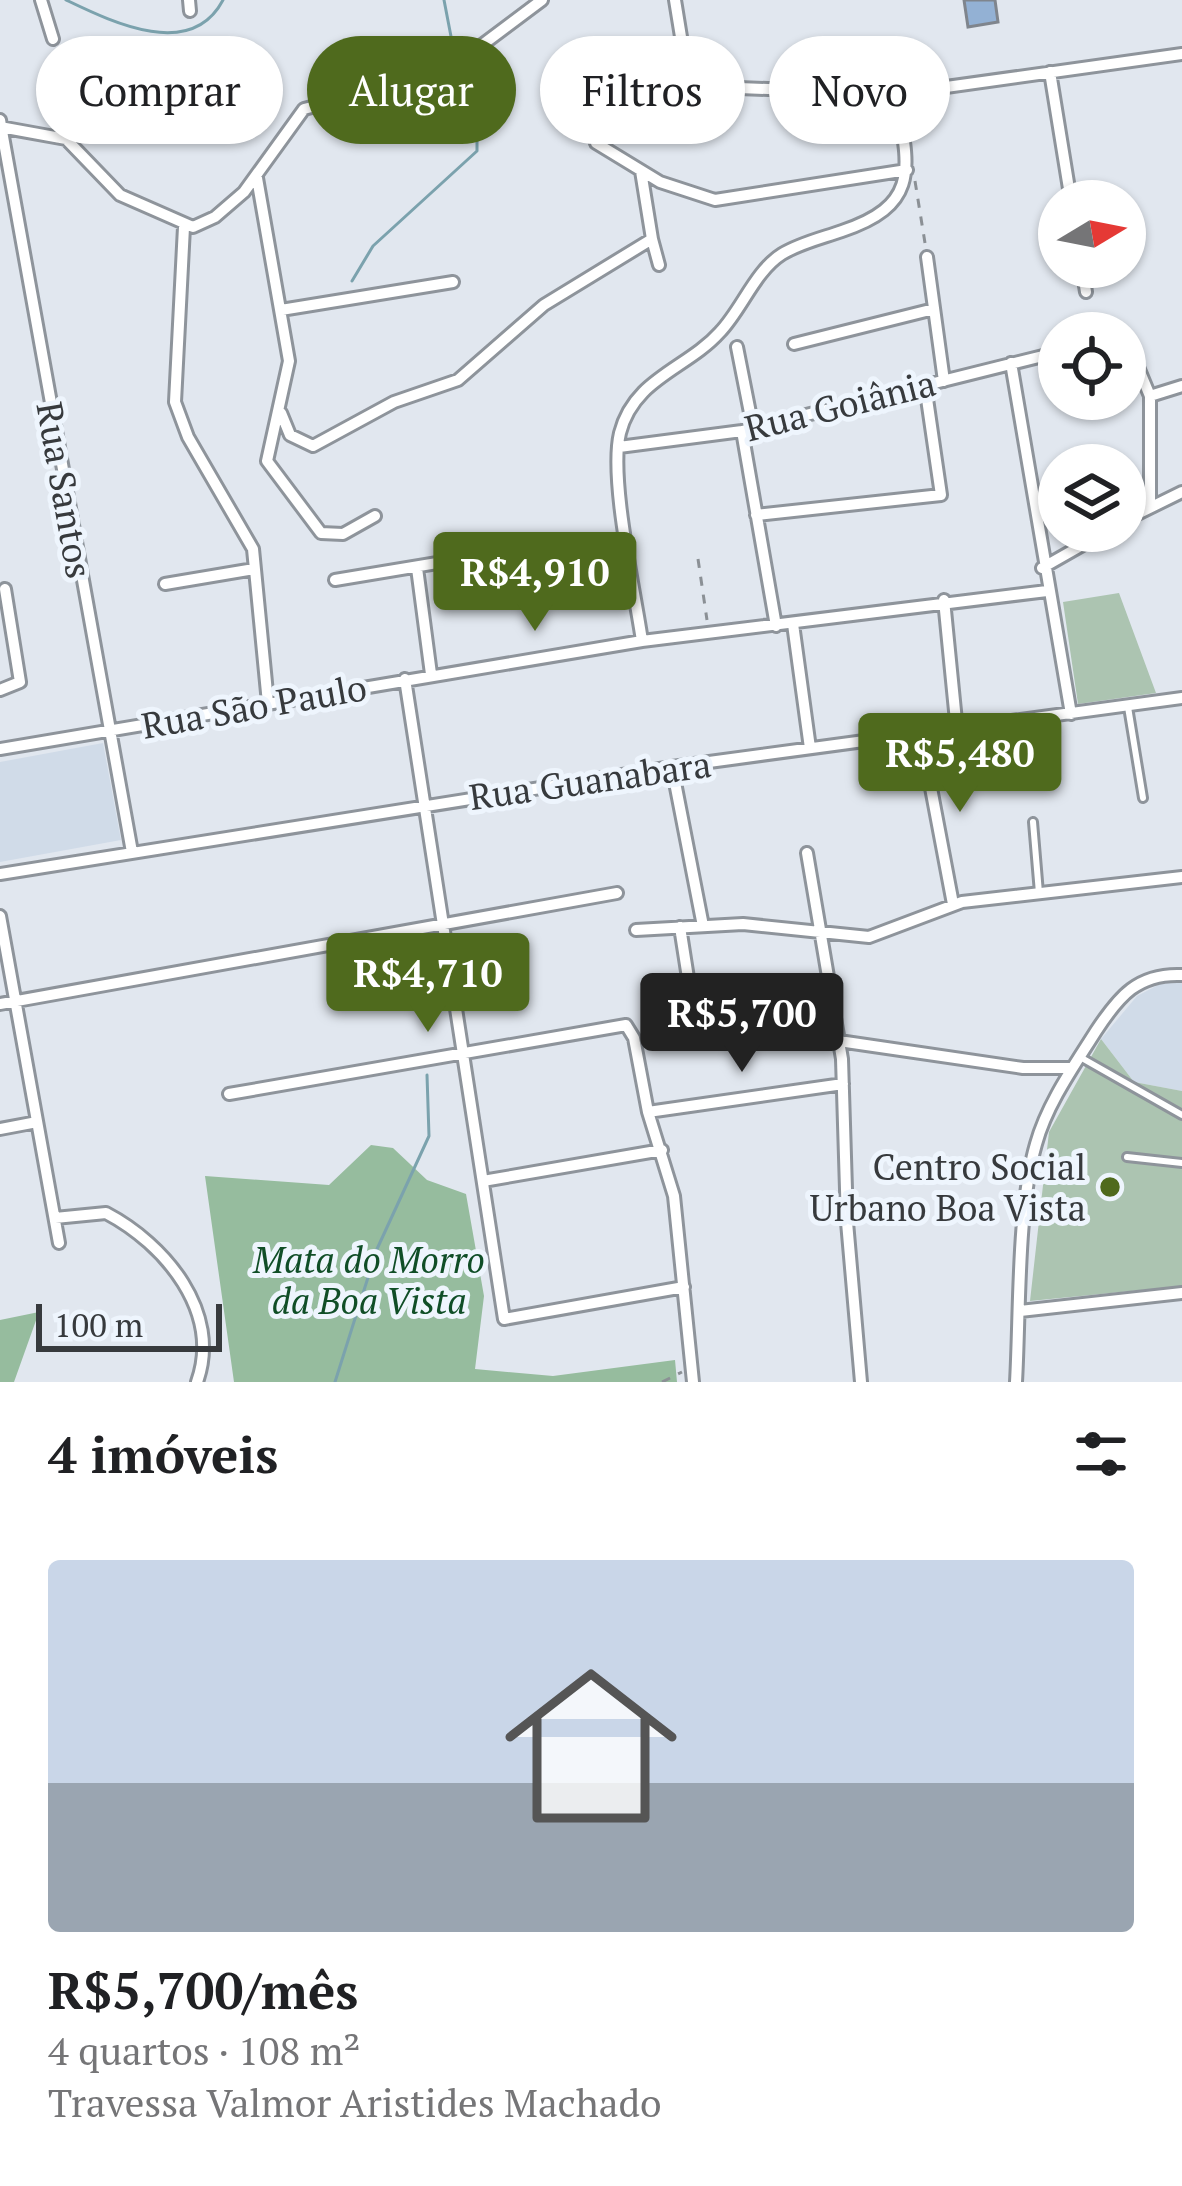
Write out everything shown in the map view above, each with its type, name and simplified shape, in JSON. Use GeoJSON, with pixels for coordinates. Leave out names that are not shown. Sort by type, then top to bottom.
{"type":"FeatureCollection","features":[{"type":"Feature","properties":{"kind":"street"},"geometry":{"type":"LineString","coordinates":[[41,0],[52,36]]}},
{"type":"Feature","properties":{"kind":"street"},"geometry":{"type":"LineString","coordinates":[[675,0],[681,36]]}},
{"type":"Feature","properties":{"kind":"street"},"geometry":{"type":"LineString","coordinates":[[70,144],[110,188],[184,226],[215,217],[257,178],[304,109],[446,72],[534,3]]}},
{"type":"Feature","properties":{"kind":"street"},"geometry":{"type":"LineString","coordinates":[[950,86],[1182,54]]}},
{"type":"Feature","properties":{"kind":"street"},"geometry":{"type":"LineString","coordinates":[[1049,72],[1067,180]]}},
{"type":"Feature","properties":{"kind":"street"},"geometry":{"type":"LineString","coordinates":[[0,124],[36,133]]}},
{"type":"Feature","properties":{"kind":"street","name":"Rua Santos"},"geometry":{"type":"LineString","coordinates":[[0,124],[132,852]]}},
{"type":"Feature","properties":{"kind":"street"},"geometry":{"type":"LineString","coordinates":[[598,144],[681,191],[729,200],[907,170]]}},
{"type":"Feature","properties":{"kind":"street"},"geometry":{"type":"LineString","coordinates":[[642,641],[619,447],[627,415],[645,389],[719,334],[776,258],[880,216],[900,195],[907,170],[903,144]]}},
{"type":"Feature","properties":{"kind":"street"},"geometry":{"type":"LineString","coordinates":[[641,171],[659,265]]}},
{"type":"Feature","properties":{"kind":"street"},"geometry":{"type":"LineString","coordinates":[[257,178],[290,361],[267,461],[313,527],[343,534],[375,516]]}},
{"type":"Feature","properties":{"kind":"street"},"geometry":{"type":"LineString","coordinates":[[184,226],[175,403],[188,437],[249,540],[268,703]]}},
{"type":"Feature","properties":{"kind":"street"},"geometry":{"type":"LineString","coordinates":[[281,413],[290,435],[313,446],[394,402],[458,380],[544,305],[652,239]]}},
{"type":"Feature","properties":{"kind":"street"},"geometry":{"type":"LineString","coordinates":[[927,257],[944,381]]}},
{"type":"Feature","properties":{"kind":"street"},"geometry":{"type":"LineString","coordinates":[[281,310],[453,282]]}},
{"type":"Feature","properties":{"kind":"street"},"geometry":{"type":"LineString","coordinates":[[1085,288],[1086,292]]}},
{"type":"Feature","properties":{"kind":"street"},"geometry":{"type":"LineString","coordinates":[[794,344],[934,309]]}},
{"type":"Feature","properties":{"kind":"street"},"geometry":{"type":"LineString","coordinates":[[737,346],[756,514],[776,626]]}},
{"type":"Feature","properties":{"kind":"street","name":"Rua Goiânia"},"geometry":{"type":"LineString","coordinates":[[619,447],[747,429],[1038,357]]}},
{"type":"Feature","properties":{"kind":"street"},"geometry":{"type":"LineString","coordinates":[[1011,363],[1042,568],[1071,714]]}},
{"type":"Feature","properties":{"kind":"street"},"geometry":{"type":"LineString","coordinates":[[1146,385],[1150,396],[1150,506]]}},
{"type":"Feature","properties":{"kind":"street"},"geometry":{"type":"LineString","coordinates":[[756,514],[941,495],[925,386]]}},
{"type":"Feature","properties":{"kind":"street"},"geometry":{"type":"LineString","coordinates":[[1150,396],[1182,386]]}},
{"type":"Feature","properties":{"kind":"street"},"geometry":{"type":"LineString","coordinates":[[1146,508],[1182,492]]}},
{"type":"Feature","properties":{"kind":"street"},"geometry":{"type":"LineString","coordinates":[[335,580],[557,543]]}},
{"type":"Feature","properties":{"kind":"street"},"geometry":{"type":"LineString","coordinates":[[1042,568],[1070,552]]}},
{"type":"Feature","properties":{"kind":"street"},"geometry":{"type":"LineString","coordinates":[[417,568],[431,674]]}},
{"type":"Feature","properties":{"kind":"street"},"geometry":{"type":"LineString","coordinates":[[166,584],[254,569]]}},
{"type":"Feature","properties":{"kind":"street"},"geometry":{"type":"LineString","coordinates":[[0,690],[20,682],[5,589]]}},
{"type":"Feature","properties":{"kind":"street","name":"Rua São Paulo"},"geometry":{"type":"LineString","coordinates":[[0,749],[642,641],[794,624],[944,600],[1047,591]]}},
{"type":"Feature","properties":{"kind":"street"},"geometry":{"type":"LineString","coordinates":[[944,600],[957,731]]}},
{"type":"Feature","properties":{"kind":"street"},"geometry":{"type":"LineString","coordinates":[[794,624],[810,748]]}},
{"type":"Feature","properties":{"kind":"street"},"geometry":{"type":"LineString","coordinates":[[405,679],[505,1318],[684,1287]]}},
{"type":"Feature","properties":{"kind":"street","name":"Rua Guanabara"},"geometry":{"type":"LineString","coordinates":[[0,874],[672,767],[1182,698]]}},
{"type":"Feature","properties":{"kind":"street"},"geometry":{"type":"LineString","coordinates":[[921,735],[953,904]]}},
{"type":"Feature","properties":{"kind":"street"},"geometry":{"type":"LineString","coordinates":[[672,767],[703,926]]}},
{"type":"Feature","properties":{"kind":"street"},"geometry":{"type":"LineString","coordinates":[[807,853],[839,1041],[847,1222],[861,1382]]}},
{"type":"Feature","properties":{"kind":"street"},"geometry":{"type":"LineString","coordinates":[[636,930],[758,924],[855,938],[888,934],[953,904],[1182,877]]}},
{"type":"Feature","properties":{"kind":"street"},"geometry":{"type":"LineString","coordinates":[[0,1004],[617,892]]}},
{"type":"Feature","properties":{"kind":"street"},"geometry":{"type":"LineString","coordinates":[[0,916],[59,1243]]}},
{"type":"Feature","properties":{"kind":"street"},"geometry":{"type":"LineString","coordinates":[[680,928],[690,992],[714,984]]}},
{"type":"Feature","properties":{"kind":"street"},"geometry":{"type":"LineString","coordinates":[[1016,1382],[1033,1156],[1076,1062],[1131,987],[1152,976],[1182,975]]}},
{"type":"Feature","properties":{"kind":"street"},"geometry":{"type":"LineString","coordinates":[[229,1094],[626,1025],[634,1038],[648,1112],[674,1196],[693,1382]]}},
{"type":"Feature","properties":{"kind":"street"},"geometry":{"type":"LineString","coordinates":[[839,1041],[1023,1068],[1076,1062]]}},
{"type":"Feature","properties":{"kind":"street"},"geometry":{"type":"LineString","coordinates":[[648,1112],[843,1084]]}},
{"type":"Feature","properties":{"kind":"street"},"geometry":{"type":"LineString","coordinates":[[0,1129],[38,1122]]}},
{"type":"Feature","properties":{"kind":"street"},"geometry":{"type":"LineString","coordinates":[[483,1181],[662,1150]]}},
{"type":"Feature","properties":{"kind":"street"},"geometry":{"type":"LineString","coordinates":[[55,1219],[106,1213],[177,1271],[202,1330],[197,1382]]}},
{"type":"Feature","properties":{"kind":"street"},"geometry":{"type":"LineString","coordinates":[[1020,1311],[1182,1293]]}},
{"type":"Feature","properties":{"kind":"lane"},"geometry":{"type":"LineString","coordinates":[[1128,705],[1143,798]]}},
{"type":"Feature","properties":{"kind":"lane"},"geometry":{"type":"LineString","coordinates":[[1033,821],[1039,893]]}},
{"type":"Feature","properties":{"kind":"lane"},"geometry":{"type":"LineString","coordinates":[[1076,1062],[1182,1115]]}},
{"type":"Feature","properties":{"kind":"lane"},"geometry":{"type":"LineString","coordinates":[[1127,1157],[1182,1163]]}},
{"type":"Feature","properties":{"kind":"path"},"geometry":{"type":"LineString","coordinates":[[907,170],[915,179],[927,257]]}},
{"type":"Feature","properties":{"kind":"path"},"geometry":{"type":"LineString","coordinates":[[698,559],[709,634]]}},
{"type":"Feature","properties":{"kind":"path"},"geometry":{"type":"LineString","coordinates":[[662,1382],[693,1368]]}},
{"type":"Feature","properties":{"kind":"shaded area"},"geometry":{"type":"Polygon","coordinates":[[[103,743],[121,840],[0,862],[0,762],[103,743]]]}},
{"type":"Feature","properties":{"kind":"shaded area"},"geometry":{"type":"Polygon","coordinates":[[[1182,981],[1182,1091],[1134,1082],[1101,1039],[1137,996],[1160,984],[1182,981]]]}},
{"type":"Feature","properties":{"kind":"green space"},"geometry":{"type":"Polygon","coordinates":[[[1119,593],[1156,693],[1078,704],[1063,602],[1119,593]]]}},
{"type":"Feature","properties":{"kind":"green space","name":"Centro Social Urbano Boa Vista"},"geometry":{"type":"Polygon","coordinates":[[[1101,1039],[1134,1082],[1182,1091],[1182,1286],[1030,1301],[1049,1132],[1101,1039]]]}},
{"type":"Feature","properties":{"kind":"green space","name":"Mata do Morro da Boa Vista"},"geometry":{"type":"Polygon","coordinates":[[[371,1145],[393,1148],[427,1180],[466,1194],[484,1296],[475,1369],[553,1376],[675,1360],[677,1382],[234,1382],[205,1176],[329,1185],[371,1145]]]}},
{"type":"Feature","properties":{"kind":"green space"},"geometry":{"type":"Polygon","coordinates":[[[39,1312],[14,1382],[0,1382],[0,1320],[39,1312]]]}},
{"type":"Feature","properties":{"kind":"building"},"geometry":{"type":"Polygon","coordinates":[[[964,0],[995,0],[998,22],[968,27],[964,0]]]}},
{"type":"Feature","properties":{"kind":"waterway"},"geometry":{"type":"LineString","coordinates":[[66,0],[127,26],[171,33],[191,29],[209,18],[223,0]]}},
{"type":"Feature","properties":{"kind":"waterway"},"geometry":{"type":"LineString","coordinates":[[444,0],[451,36]]}},
{"type":"Feature","properties":{"kind":"waterway"},"geometry":{"type":"LineString","coordinates":[[352,281],[373,246],[477,151],[477,144]]}},
{"type":"Feature","properties":{"kind":"waterway"},"geometry":{"type":"LineString","coordinates":[[335,1382],[377,1249],[429,1136],[427,1075]]}},
{"type":"Feature","properties":{"kind":"place","name":"Centro Social Urbano Boa Vista"},"geometry":{"type":"Point","coordinates":[1110,1187]}}]}
